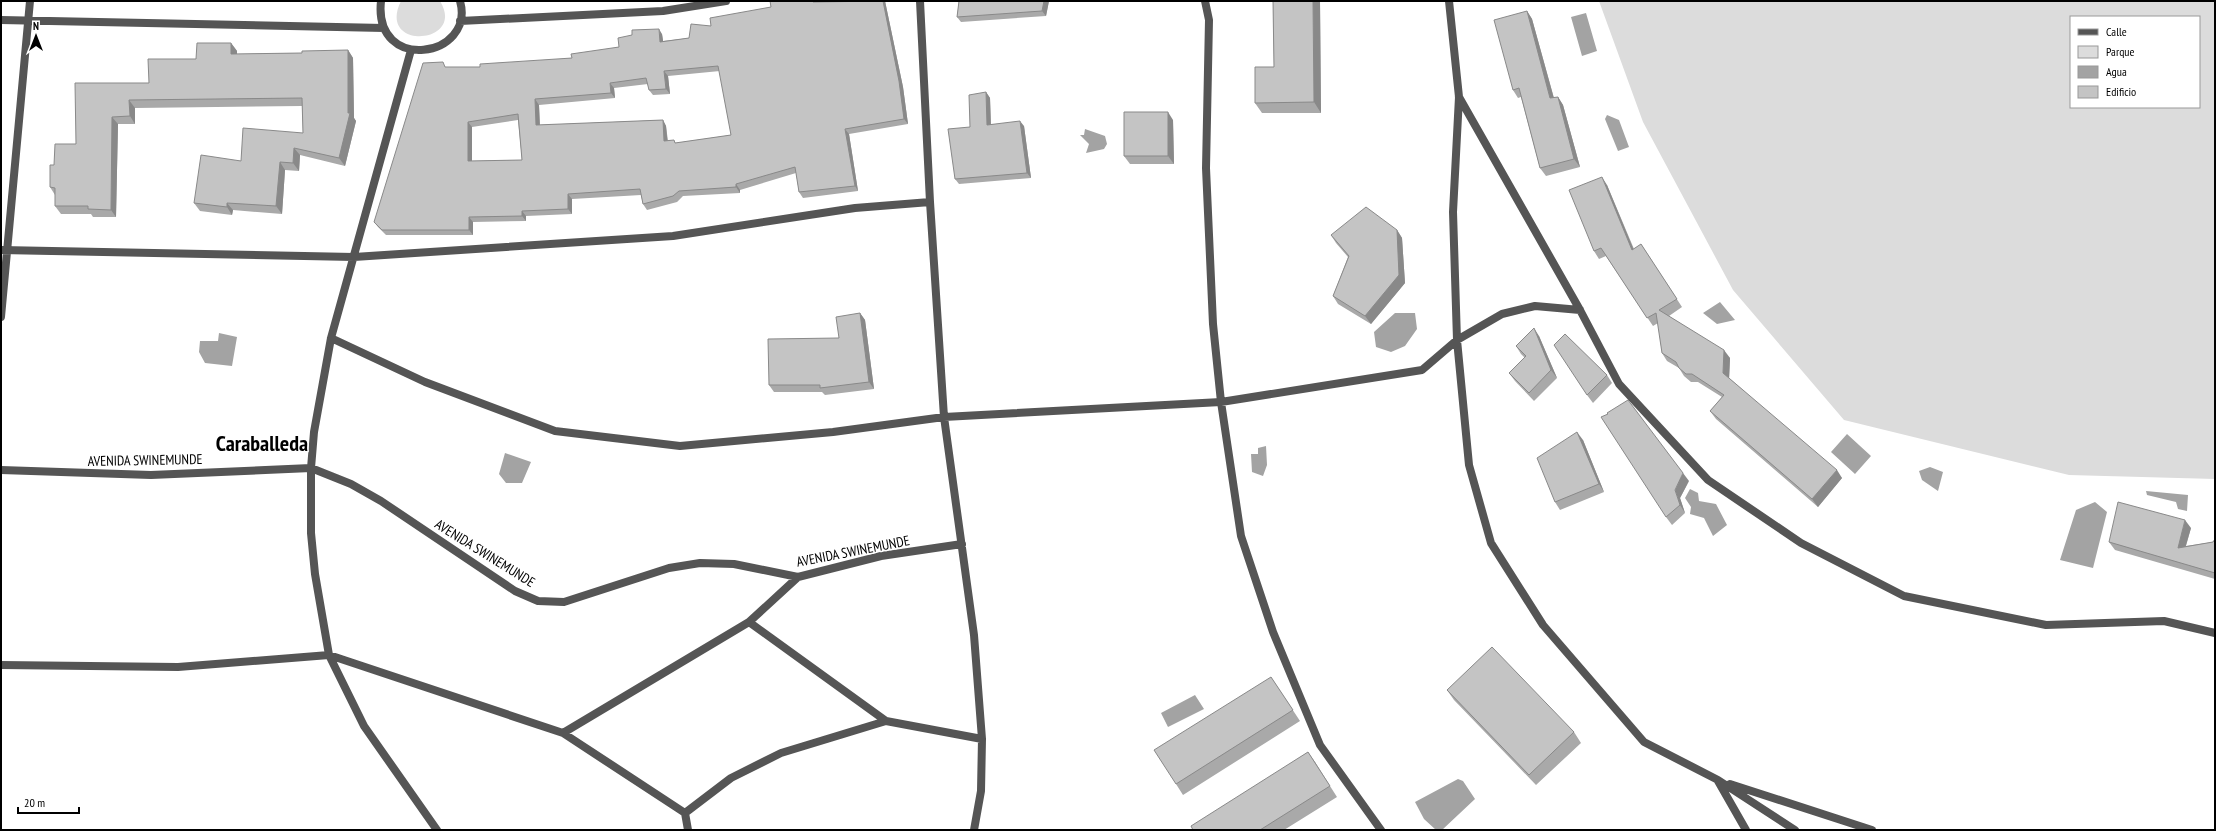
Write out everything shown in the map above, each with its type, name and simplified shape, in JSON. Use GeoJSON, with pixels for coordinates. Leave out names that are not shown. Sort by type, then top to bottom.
{"type":"FeatureCollection","features":[{"type":"Feature","properties":{"kind":"street"},"geometry":{"type":"LineString","coordinates":[[1,317],[4,250],[30,1]]}},
{"type":"Feature","properties":{"kind":"street"},"geometry":{"type":"LineString","coordinates":[[381,1],[380,14],[384,28],[395,42],[412,50],[427,51],[442,46],[453,35],[460,21],[460,1]]}},
{"type":"Feature","properties":{"kind":"street"},"geometry":{"type":"LineString","coordinates":[[460,21],[664,11],[726,1]]}},
{"type":"Feature","properties":{"kind":"street"},"geometry":{"type":"LineString","coordinates":[[920,1],[930,202],[944,417],[974,635],[982,739],[981,791],[974,830]]}},
{"type":"Feature","properties":{"kind":"street"},"geometry":{"type":"LineString","coordinates":[[1205,1],[1209,20],[1206,168],[1213,324],[1221,402],[1241,536],[1273,632],[1320,745],[1381,830]]}},
{"type":"Feature","properties":{"kind":"street"},"geometry":{"type":"LineString","coordinates":[[1449,1],[1459,98],[1453,212],[1457,340],[1469,465],[1491,543],[1543,625],[1644,742],[1718,780],[1796,830]]}},
{"type":"Feature","properties":{"kind":"street"},"geometry":{"type":"LineString","coordinates":[[1,20],[28,22],[384,28]]}},
{"type":"Feature","properties":{"kind":"street"},"geometry":{"type":"LineString","coordinates":[[412,50],[331,338],[314,432],[311,468],[312,540],[315,574],[329,655],[364,726],[437,830]]}},
{"type":"Feature","properties":{"kind":"street"},"geometry":{"type":"LineString","coordinates":[[1459,98],[1580,310],[1619,384],[1708,480],[1801,543],[1904,596],[2046,625],[2164,621],[2215,633]]}},
{"type":"Feature","properties":{"kind":"street"},"geometry":{"type":"LineString","coordinates":[[4,250],[354,257],[666,237],[855,208],[930,202]]}},
{"type":"Feature","properties":{"kind":"street"},"geometry":{"type":"LineString","coordinates":[[331,338],[425,382],[555,431],[680,446],[833,432],[944,417],[1221,402],[1422,370],[1457,340],[1502,314],[1535,306],[1580,310]]}},
{"type":"Feature","properties":{"kind":"street","name":"AVENIDA SWINEMUNDE"},"geometry":{"type":"LineString","coordinates":[[1,470],[151,475],[311,468],[351,484],[381,501],[515,591],[538,601],[564,602],[670,568],[700,563],[734,564],[798,577],[881,556],[962,544]]}},
{"type":"Feature","properties":{"kind":"street"},"geometry":{"type":"LineString","coordinates":[[562,733],[750,622],[798,577]]}},
{"type":"Feature","properties":{"kind":"street"},"geometry":{"type":"LineString","coordinates":[[750,622],[886,721],[982,739]]}},
{"type":"Feature","properties":{"kind":"street"},"geometry":{"type":"LineString","coordinates":[[1,665],[178,667],[329,655],[562,733],[685,813],[688,830]]}},
{"type":"Feature","properties":{"kind":"street"},"geometry":{"type":"LineString","coordinates":[[685,813],[731,778],[781,753],[886,721]]}},
{"type":"Feature","properties":{"kind":"street"},"geometry":{"type":"LineString","coordinates":[[1718,780],[1746,830]]}},
{"type":"Feature","properties":{"kind":"street"},"geometry":{"type":"LineString","coordinates":[[1718,780],[1872,830]]}},
{"type":"Feature","properties":{"kind":"green space"},"geometry":{"type":"Polygon","coordinates":[[[401,1],[440,1],[445,16],[442,27],[433,34],[421,36],[409,35],[400,28],[397,17],[401,1]]]}},
{"type":"Feature","properties":{"kind":"green space"},"geometry":{"type":"Polygon","coordinates":[[[1599,1],[2215,1],[2215,479],[2069,475],[1844,420],[1733,290],[1643,122],[1599,1]]]}},
{"type":"Feature","properties":{"kind":"water"},"geometry":{"type":"Polygon","coordinates":[[[1586,13],[1597,51],[1582,56],[1571,17],[1586,13]]]}},
{"type":"Feature","properties":{"kind":"water"},"geometry":{"type":"Polygon","coordinates":[[[1607,115],[1619,120],[1629,147],[1618,151],[1605,119],[1607,115]]]}},
{"type":"Feature","properties":{"kind":"water"},"geometry":{"type":"Polygon","coordinates":[[[1085,129],[1105,136],[1107,144],[1104,149],[1086,153],[1089,144],[1080,135],[1084,135],[1085,129]]]}},
{"type":"Feature","properties":{"kind":"water"},"geometry":{"type":"Polygon","coordinates":[[[1720,302],[1735,320],[1717,324],[1703,313],[1720,302]]]}},
{"type":"Feature","properties":{"kind":"water"},"geometry":{"type":"Polygon","coordinates":[[[1395,313],[1415,313],[1417,329],[1405,346],[1391,352],[1376,347],[1374,332],[1395,313]]]}},
{"type":"Feature","properties":{"kind":"water"},"geometry":{"type":"Polygon","coordinates":[[[219,333],[237,337],[232,366],[205,363],[199,352],[200,341],[218,341],[219,333]]]}},
{"type":"Feature","properties":{"kind":"water"},"geometry":{"type":"Polygon","coordinates":[[[1847,434],[1871,456],[1855,474],[1831,452],[1847,434]]]}},
{"type":"Feature","properties":{"kind":"water"},"geometry":{"type":"Polygon","coordinates":[[[1266,446],[1267,465],[1263,476],[1252,472],[1251,454],[1258,454],[1258,448],[1266,446]]]}},
{"type":"Feature","properties":{"kind":"water"},"geometry":{"type":"Polygon","coordinates":[[[505,453],[531,462],[522,483],[506,483],[499,474],[505,453]]]}},
{"type":"Feature","properties":{"kind":"water"},"geometry":{"type":"Polygon","coordinates":[[[1930,467],[1943,472],[1938,491],[1922,480],[1919,471],[1930,467]]]}},
{"type":"Feature","properties":{"kind":"water"},"geometry":{"type":"Polygon","coordinates":[[[1690,489],[1698,493],[1699,501],[1716,504],[1727,525],[1713,536],[1704,518],[1690,514],[1691,507],[1685,498],[1690,489]]]}},
{"type":"Feature","properties":{"kind":"water"},"geometry":{"type":"Polygon","coordinates":[[[2146,491],[2188,495],[2187,511],[2178,509],[2176,502],[2147,495],[2146,491]]]}},
{"type":"Feature","properties":{"kind":"water"},"geometry":{"type":"Polygon","coordinates":[[[2095,502],[2107,512],[2093,568],[2060,560],[2076,510],[2095,502]]]}},
{"type":"Feature","properties":{"kind":"water"},"geometry":{"type":"Polygon","coordinates":[[[1195,695],[1204,709],[1168,727],[1161,713],[1195,695]]]}},
{"type":"Feature","properties":{"kind":"water"},"geometry":{"type":"Polygon","coordinates":[[[1458,779],[1463,781],[1475,799],[1442,830],[1436,830],[1424,819],[1415,802],[1458,779]]]}},
{"type":"Feature","properties":{"kind":"building"},"geometry":{"type":"Polygon","coordinates":[[[770,1],[883,1],[899,81],[904,119],[845,129],[855,186],[799,192],[795,167],[736,184],[736,187],[679,191],[673,196],[643,204],[640,189],[568,194],[568,209],[522,211],[522,216],[469,217],[469,230],[382,230],[374,222],[423,63],[443,62],[445,67],[480,67],[480,64],[572,58],[571,54],[619,47],[618,38],[632,35],[632,30],[659,29],[660,42],[689,38],[691,24],[711,26],[710,18],[771,7],[770,1]],[[718,66],[664,71],[666,89],[649,90],[646,78],[610,83],[611,93],[535,99],[536,125],[663,120],[664,141],[674,140],[675,143],[731,135],[718,66]],[[518,114],[468,122],[468,161],[522,160],[518,114]]]}},
{"type":"Feature","properties":{"kind":"building"},"geometry":{"type":"Polygon","coordinates":[[[959,1],[1044,1],[1042,11],[957,17],[959,1]]]}},
{"type":"Feature","properties":{"kind":"building"},"geometry":{"type":"Polygon","coordinates":[[[1273,1],[1313,1],[1314,102],[1255,103],[1255,67],[1274,67],[1273,1]]]}},
{"type":"Feature","properties":{"kind":"building"},"geometry":{"type":"Polygon","coordinates":[[[1527,11],[1550,98],[1558,97],[1574,159],[1540,168],[1519,88],[1513,90],[1494,20],[1527,11]]]}},
{"type":"Feature","properties":{"kind":"building"},"geometry":{"type":"Polygon","coordinates":[[[197,43],[231,43],[231,54],[302,53],[302,51],[348,50],[348,113],[350,113],[339,158],[294,148],[293,163],[280,162],[276,206],[227,203],[227,207],[194,203],[201,155],[241,161],[243,128],[303,133],[302,98],[129,100],[130,116],[112,117],[111,210],[88,209],[88,206],[55,206],[55,188],[50,187],[50,165],[54,165],[55,144],[76,144],[75,83],[149,83],[148,59],[196,59],[197,43]]]}},
{"type":"Feature","properties":{"kind":"building"},"geometry":{"type":"Polygon","coordinates":[[[986,92],[987,125],[1020,121],[1027,173],[955,179],[948,129],[970,127],[969,95],[986,92]]]}},
{"type":"Feature","properties":{"kind":"building"},"geometry":{"type":"Polygon","coordinates":[[[1124,112],[1168,112],[1168,156],[1124,156],[1124,112]]]}},
{"type":"Feature","properties":{"kind":"building"},"geometry":{"type":"Polygon","coordinates":[[[1602,177],[1632,250],[1641,244],[1677,299],[1659,310],[1724,350],[1723,373],[1837,470],[1812,499],[1710,411],[1724,395],[1692,374],[1686,374],[1679,368],[1676,362],[1662,353],[1656,313],[1647,318],[1601,248],[1594,251],[1569,190],[1602,177]]]}},
{"type":"Feature","properties":{"kind":"building"},"geometry":{"type":"Polygon","coordinates":[[[1366,207],[1397,230],[1399,275],[1365,316],[1333,296],[1349,256],[1331,235],[1366,207]]]}},
{"type":"Feature","properties":{"kind":"building"},"geometry":{"type":"Polygon","coordinates":[[[860,313],[869,382],[820,388],[820,385],[769,385],[768,339],[839,338],[836,317],[860,313]]]}},
{"type":"Feature","properties":{"kind":"building"},"geometry":{"type":"Polygon","coordinates":[[[1534,328],[1551,370],[1529,393],[1509,373],[1526,356],[1516,346],[1534,328]]]}},
{"type":"Feature","properties":{"kind":"building"},"geometry":{"type":"Polygon","coordinates":[[[1565,334],[1607,375],[1587,395],[1554,345],[1565,334]]]}},
{"type":"Feature","properties":{"kind":"building"},"geometry":{"type":"Polygon","coordinates":[[[1628,400],[1683,473],[1675,490],[1680,505],[1666,517],[1601,417],[1628,400]]]}},
{"type":"Feature","properties":{"kind":"building"},"geometry":{"type":"Polygon","coordinates":[[[1577,432],[1599,484],[1555,502],[1537,458],[1577,432]]]}},
{"type":"Feature","properties":{"kind":"building"},"geometry":{"type":"Polygon","coordinates":[[[2118,502],[2185,520],[2178,548],[2213,542],[2215,539],[2215,573],[2109,542],[2118,502]]]}},
{"type":"Feature","properties":{"kind":"building"},"geometry":{"type":"Polygon","coordinates":[[[1492,647],[1574,732],[1529,775],[1447,690],[1492,647]]]}},
{"type":"Feature","properties":{"kind":"building"},"geometry":{"type":"Polygon","coordinates":[[[1271,677],[1293,710],[1176,784],[1154,750],[1271,677]]]}},
{"type":"Feature","properties":{"kind":"building"},"geometry":{"type":"Polygon","coordinates":[[[1308,752],[1330,786],[1260,830],[1193,830],[1191,826],[1308,752]]]}},
{"type":"Feature","properties":{"kind":"district","name":"Caraballeda"},"geometry":{"type":"Point","coordinates":[262,443]}}]}
